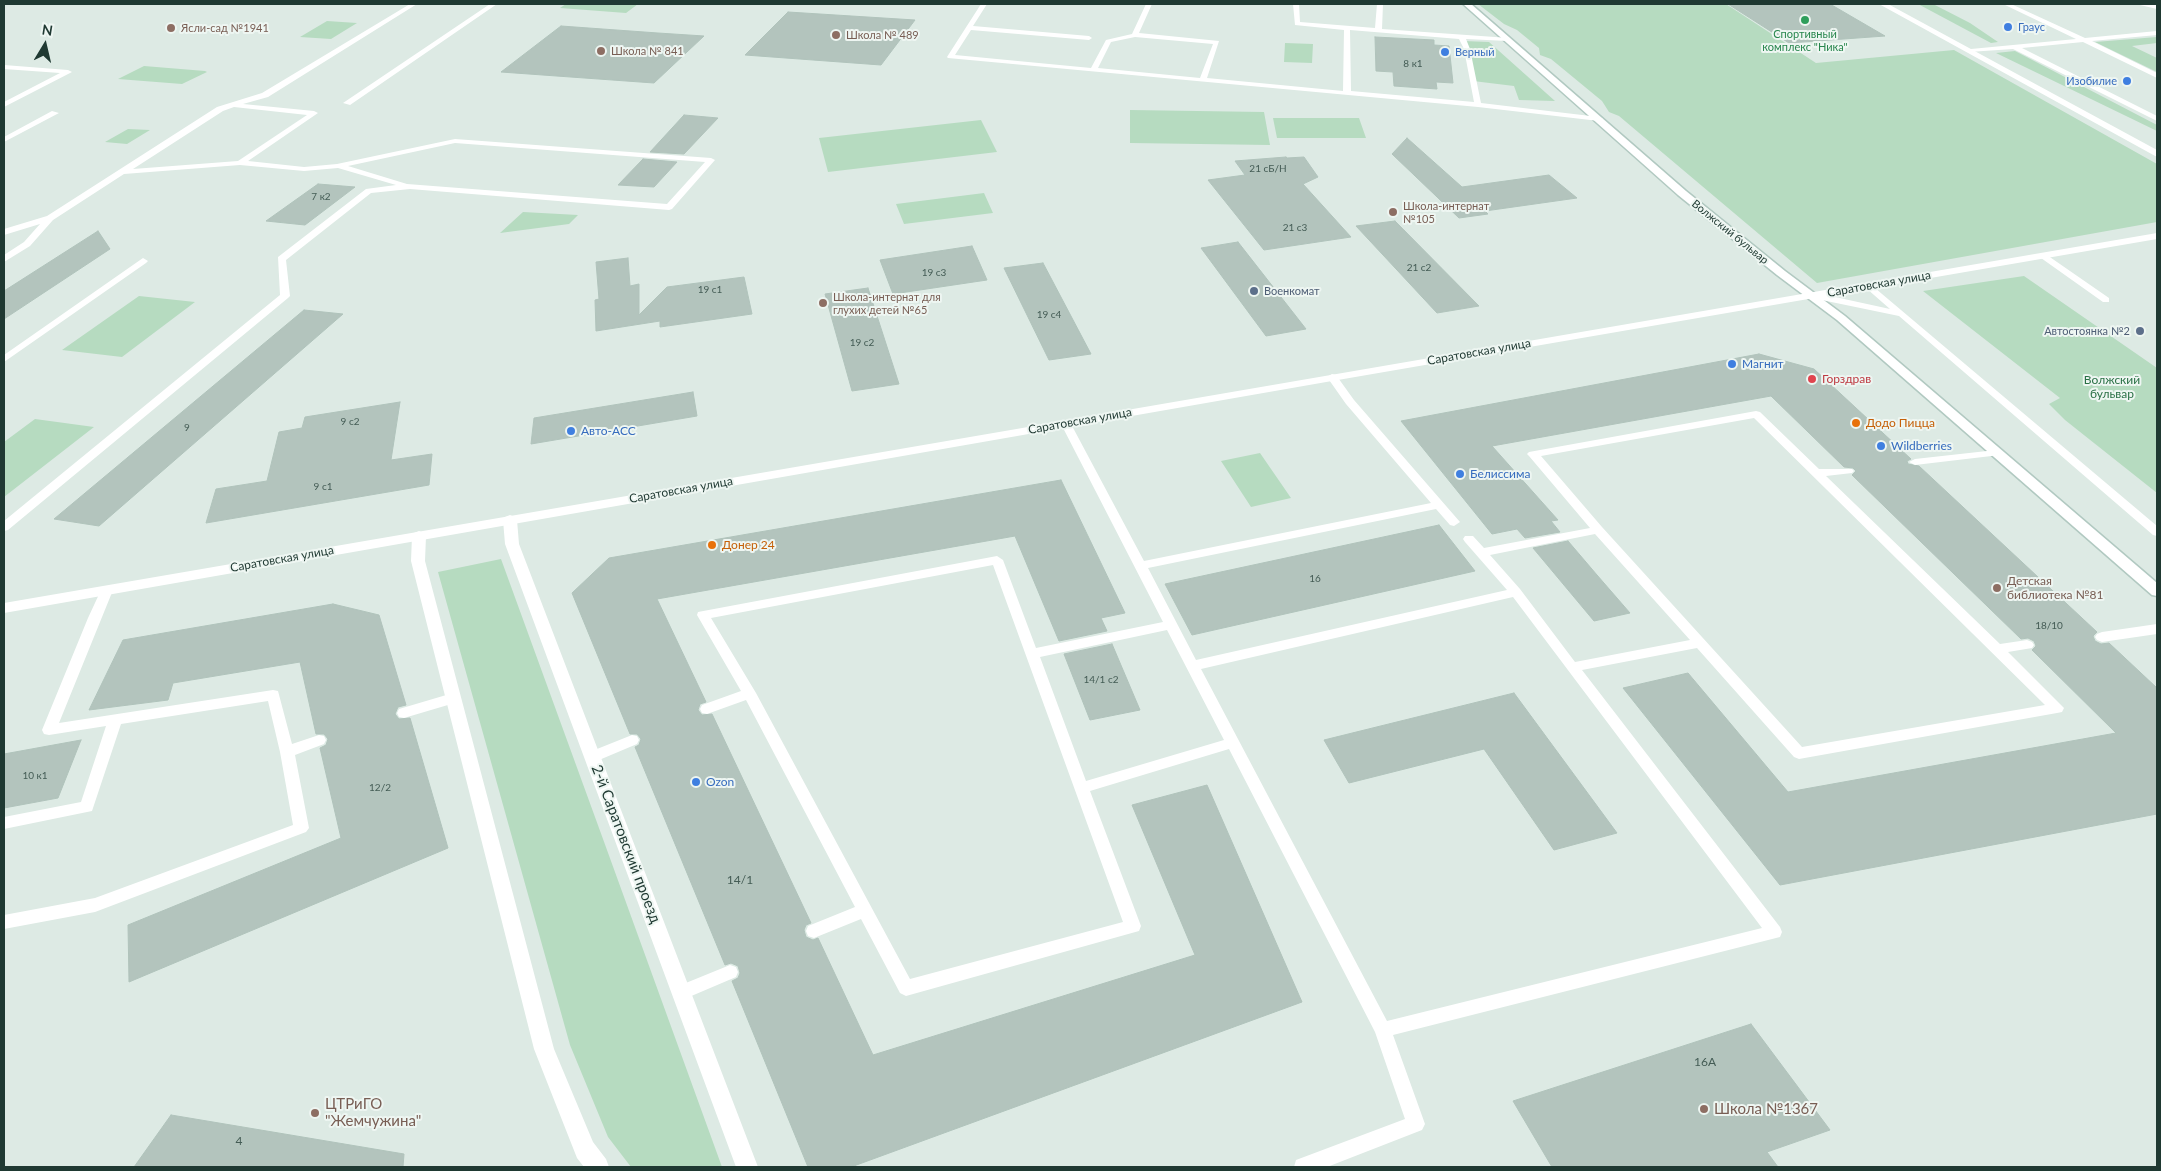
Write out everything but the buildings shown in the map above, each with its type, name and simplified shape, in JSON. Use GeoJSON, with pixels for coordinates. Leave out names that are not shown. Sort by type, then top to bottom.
{"type":"FeatureCollection","features":[{"type":"Feature","properties":{"kind":"street","name":"Волжский бульвар"},"geometry":{"type":"LineString","coordinates":[[1467,4],[1682,193],[1781,273],[1841,318],[2157,591]]}},
{"type":"Feature","properties":{"kind":"street"},"geometry":{"type":"LineString","coordinates":[[1883,4],[2157,154]]}},
{"type":"Feature","properties":{"kind":"street","name":"Саратовская улица"},"geometry":{"type":"LineString","coordinates":[[4,608],[1332,377],[2157,236]]}},
{"type":"Feature","properties":{"kind":"street","name":"2-й Саратовский проезд"},"geometry":{"type":"LineString","coordinates":[[510,520],[512,544],[747,1167]]}},
{"type":"Feature","properties":{"kind":"street"},"geometry":{"type":"LineString","coordinates":[[419,536],[418,561],[544,1049],[585,1150],[598,1167]]}},
{"type":"Feature","properties":{"kind":"lane"},"geometry":{"type":"LineString","coordinates":[[4,259],[27,244],[50,218],[220,109],[265,95],[414,4]]}},
{"type":"Feature","properties":{"kind":"lane"},"geometry":{"type":"LineString","coordinates":[[347,103],[494,4]]}},
{"type":"Feature","properties":{"kind":"lane"},"geometry":{"type":"LineString","coordinates":[[984,4],[950,57],[1478,105],[1599,120]]}},
{"type":"Feature","properties":{"kind":"lane"},"geometry":{"type":"LineString","coordinates":[[1134,36],[1149,4]]}},
{"type":"Feature","properties":{"kind":"lane"},"geometry":{"type":"LineString","coordinates":[[1296,4],[1297,24],[1507,39]]}},
{"type":"Feature","properties":{"kind":"lane"},"geometry":{"type":"LineString","coordinates":[[1378,31],[1380,4]]}},
{"type":"Feature","properties":{"kind":"lane"},"geometry":{"type":"LineString","coordinates":[[2006,4],[2157,76]]}},
{"type":"Feature","properties":{"kind":"lane"},"geometry":{"type":"LineString","coordinates":[[2142,4],[2157,7]]}},
{"type":"Feature","properties":{"kind":"lane"},"geometry":{"type":"LineString","coordinates":[[968,28],[1088,38]]}},
{"type":"Feature","properties":{"kind":"lane"},"geometry":{"type":"LineString","coordinates":[[1347,29],[1347,93]]}},
{"type":"Feature","properties":{"kind":"lane"},"geometry":{"type":"LineString","coordinates":[[1971,51],[2157,33]]}},
{"type":"Feature","properties":{"kind":"lane"},"geometry":{"type":"LineString","coordinates":[[1093,70],[1108,41],[1134,36],[1217,42],[1203,80]]}},
{"type":"Feature","properties":{"kind":"lane"},"geometry":{"type":"LineString","coordinates":[[1462,37],[1467,49],[1478,105]]}},
{"type":"Feature","properties":{"kind":"lane"},"geometry":{"type":"LineString","coordinates":[[2015,47],[2157,118]]}},
{"type":"Feature","properties":{"kind":"lane"},"geometry":{"type":"LineString","coordinates":[[4,68],[68,72],[4,105]]}},
{"type":"Feature","properties":{"kind":"lane"},"geometry":{"type":"LineString","coordinates":[[230,105],[314,113],[240,163]]}},
{"type":"Feature","properties":{"kind":"lane"},"geometry":{"type":"LineString","coordinates":[[4,140],[55,112]]}},
{"type":"Feature","properties":{"kind":"lane"},"geometry":{"type":"LineString","coordinates":[[120,172],[240,163],[304,169],[337,166],[455,141],[711,160],[669,207],[410,186],[337,166]]}},
{"type":"Feature","properties":{"kind":"lane"},"geometry":{"type":"LineString","coordinates":[[4,527],[285,296],[281,259],[369,191],[410,186]]}},
{"type":"Feature","properties":{"kind":"lane"},"geometry":{"type":"LineString","coordinates":[[4,232],[50,218]]}},
{"type":"Feature","properties":{"kind":"lane"},"geometry":{"type":"LineString","coordinates":[[2044,256],[2106,300]]}},
{"type":"Feature","properties":{"kind":"lane"},"geometry":{"type":"LineString","coordinates":[[4,359],[143,261]]}},
{"type":"Feature","properties":{"kind":"lane"},"geometry":{"type":"LineString","coordinates":[[1869,286],[2157,532]]}},
{"type":"Feature","properties":{"kind":"lane"},"geometry":{"type":"LineString","coordinates":[[1812,295],[1877,308],[1903,317]]}},
{"type":"Feature","properties":{"kind":"lane"},"geometry":{"type":"LineString","coordinates":[[1332,377],[1350,402],[1454,522]]}},
{"type":"Feature","properties":{"kind":"lane"},"geometry":{"type":"LineString","coordinates":[[1756,414],[2057,708],[1799,753],[1598,530],[1533,454],[1756,414]]}},
{"type":"Feature","properties":{"kind":"lane"},"geometry":{"type":"LineString","coordinates":[[1066,424],[1383,1030],[1416,1124],[1303,1167]]}},
{"type":"Feature","properties":{"kind":"lane"},"geometry":{"type":"LineString","coordinates":[[1915,462],[1996,453]]}},
{"type":"Feature","properties":{"kind":"lane"},"geometry":{"type":"LineString","coordinates":[[1818,473],[1848,470]]}},
{"type":"Feature","properties":{"kind":"lane"},"geometry":{"type":"LineString","coordinates":[[1139,566],[1438,505]]}},
{"type":"Feature","properties":{"kind":"lane"},"geometry":{"type":"LineString","coordinates":[[1482,552],[1598,530]]}},
{"type":"Feature","properties":{"kind":"lane"},"geometry":{"type":"LineString","coordinates":[[1383,1030],[1774,932],[1516,592],[1469,539]]}},
{"type":"Feature","properties":{"kind":"lane"},"geometry":{"type":"LineString","coordinates":[[997,560],[1032,654],[1133,926],[906,988],[749,693],[703,615],[997,560]]}},
{"type":"Feature","properties":{"kind":"lane"},"geometry":{"type":"LineString","coordinates":[[4,922],[95,905],[301,828],[287,752],[272,695],[49,730],[107,590]]}},
{"type":"Feature","properties":{"kind":"lane"},"geometry":{"type":"LineString","coordinates":[[1191,666],[1516,592]]}},
{"type":"Feature","properties":{"kind":"lane"},"geometry":{"type":"LineString","coordinates":[[1032,654],[1170,625]]}},
{"type":"Feature","properties":{"kind":"lane"},"geometry":{"type":"LineString","coordinates":[[2102,637],[2157,629]]}},
{"type":"Feature","properties":{"kind":"lane"},"geometry":{"type":"LineString","coordinates":[[1572,667],[1699,643]]}},
{"type":"Feature","properties":{"kind":"lane"},"geometry":{"type":"LineString","coordinates":[[1997,650],[2027,645]]}},
{"type":"Feature","properties":{"kind":"lane"},"geometry":{"type":"LineString","coordinates":[[707,709],[749,693]]}},
{"type":"Feature","properties":{"kind":"lane"},"geometry":{"type":"LineString","coordinates":[[404,714],[453,698]]}},
{"type":"Feature","properties":{"kind":"lane"},"geometry":{"type":"LineString","coordinates":[[4,823],[87,808],[115,720]]}},
{"type":"Feature","properties":{"kind":"lane"},"geometry":{"type":"LineString","coordinates":[[287,752],[319,740]]}},
{"type":"Feature","properties":{"kind":"lane"},"geometry":{"type":"LineString","coordinates":[[592,757],[632,740]]}},
{"type":"Feature","properties":{"kind":"lane"},"geometry":{"type":"LineString","coordinates":[[1082,788],[1232,743]]}},
{"type":"Feature","properties":{"kind":"lane"},"geometry":{"type":"LineString","coordinates":[[814,931],[866,910]]}},
{"type":"Feature","properties":{"kind":"lane"},"geometry":{"type":"LineString","coordinates":[[682,992],[730,972]]}},
{"type":"Feature","properties":{"kind":"green space"},"geometry":{"type":"Polygon","coordinates":[[[566,4],[638,4],[626,13],[560,8],[566,4]]]}},
{"type":"Feature","properties":{"kind":"green space"},"geometry":{"type":"Polygon","coordinates":[[[1478,4],[1726,4],[1816,63],[1954,50],[2157,164],[2157,222],[1817,283],[1619,116],[1609,112],[1602,101],[1551,59],[1540,55],[1539,48],[1517,30],[1504,24],[1478,4]]]}},
{"type":"Feature","properties":{"kind":"green space"},"geometry":{"type":"Polygon","coordinates":[[[1918,4],[1933,4],[1970,23],[1998,42],[1991,43],[1918,4]]]}},
{"type":"Feature","properties":{"kind":"green space"},"geometry":{"type":"Polygon","coordinates":[[[327,21],[357,23],[331,39],[300,37],[327,21]]]}},
{"type":"Feature","properties":{"kind":"green space"},"geometry":{"type":"Polygon","coordinates":[[[2157,37],[2157,43],[2132,46],[2157,58],[2157,72],[2095,42],[2157,37]]]}},
{"type":"Feature","properties":{"kind":"green space"},"geometry":{"type":"Polygon","coordinates":[[[1463,41],[1489,42],[1555,101],[1519,100],[1514,86],[1473,81],[1463,41]]]}},
{"type":"Feature","properties":{"kind":"green space"},"geometry":{"type":"Polygon","coordinates":[[[1285,43],[1313,44],[1312,63],[1284,62],[1285,43]]]}},
{"type":"Feature","properties":{"kind":"green space"},"geometry":{"type":"Polygon","coordinates":[[[2015,51],[2157,125],[2157,131],[1996,53],[2015,51]]]}},
{"type":"Feature","properties":{"kind":"green space"},"geometry":{"type":"Polygon","coordinates":[[[144,66],[207,72],[182,84],[118,79],[144,66]]]}},
{"type":"Feature","properties":{"kind":"green space"},"geometry":{"type":"Polygon","coordinates":[[[1130,110],[1264,112],[1270,145],[1130,143],[1130,110]]]}},
{"type":"Feature","properties":{"kind":"green space"},"geometry":{"type":"Polygon","coordinates":[[[1273,118],[1359,118],[1366,138],[1277,138],[1273,118]]]}},
{"type":"Feature","properties":{"kind":"green space"},"geometry":{"type":"Polygon","coordinates":[[[981,120],[997,152],[828,172],[819,138],[981,120]]]}},
{"type":"Feature","properties":{"kind":"green space"},"geometry":{"type":"Polygon","coordinates":[[[128,129],[150,130],[127,144],[105,142],[128,129]]]}},
{"type":"Feature","properties":{"kind":"green space"},"geometry":{"type":"Polygon","coordinates":[[[984,193],[993,213],[904,224],[896,204],[984,193]]]}},
{"type":"Feature","properties":{"kind":"green space"},"geometry":{"type":"Polygon","coordinates":[[[523,212],[578,215],[569,224],[500,233],[523,212]]]}},
{"type":"Feature","properties":{"kind":"green space","name":"Волжский бульвар"},"geometry":{"type":"Polygon","coordinates":[[[2024,276],[2157,368],[2157,493],[2065,420],[2049,404],[2060,398],[1923,291],[2024,276]]]}},
{"type":"Feature","properties":{"kind":"green space"},"geometry":{"type":"Polygon","coordinates":[[[139,296],[195,302],[122,357],[62,350],[139,296]]]}},
{"type":"Feature","properties":{"kind":"green space"},"geometry":{"type":"Polygon","coordinates":[[[35,419],[94,427],[4,497],[4,442],[35,419]]]}},
{"type":"Feature","properties":{"kind":"green space"},"geometry":{"type":"Polygon","coordinates":[[[1260,453],[1291,498],[1251,507],[1221,461],[1260,453]]]}},
{"type":"Feature","properties":{"kind":"green space"},"geometry":{"type":"Polygon","coordinates":[[[501,559],[722,1167],[631,1167],[608,1137],[570,1045],[438,572],[501,559]]]}},
{"type":"Feature","properties":{"kind":"place","name":"Спортивный комплекс \"Ника\""},"geometry":{"type":"Point","coordinates":[1805,20]}},
{"type":"Feature","properties":{"kind":"place","name":"Граус"},"geometry":{"type":"Point","coordinates":[2008,27]}},
{"type":"Feature","properties":{"kind":"place","name":"Ясли-сад №1941"},"geometry":{"type":"Point","coordinates":[171,28]}},
{"type":"Feature","properties":{"kind":"place","name":"Школа № 489"},"geometry":{"type":"Point","coordinates":[836,35]}},
{"type":"Feature","properties":{"kind":"place","name":"Школа № 841"},"geometry":{"type":"Point","coordinates":[601,51]}},
{"type":"Feature","properties":{"kind":"place","name":"Верный"},"geometry":{"type":"Point","coordinates":[1445,52]}},
{"type":"Feature","properties":{"kind":"place","name":"Изобилие"},"geometry":{"type":"Point","coordinates":[2127,81]}},
{"type":"Feature","properties":{"kind":"place","name":"Школа-интернат №105"},"geometry":{"type":"Point","coordinates":[1393,212]}},
{"type":"Feature","properties":{"kind":"place","name":"Военкомат"},"geometry":{"type":"Point","coordinates":[1254,291]}},
{"type":"Feature","properties":{"kind":"place","name":"Школа-интернат для глухих детей №65"},"geometry":{"type":"Point","coordinates":[823,303]}},
{"type":"Feature","properties":{"kind":"place","name":"Автостоянка №2"},"geometry":{"type":"Point","coordinates":[2140,331]}},
{"type":"Feature","properties":{"kind":"place","name":"Магнит"},"geometry":{"type":"Point","coordinates":[1732,364]}},
{"type":"Feature","properties":{"kind":"place","name":"Горздрав"},"geometry":{"type":"Point","coordinates":[1812,379]}},
{"type":"Feature","properties":{"kind":"place","name":"Додо Пицца"},"geometry":{"type":"Point","coordinates":[1856,423]}},
{"type":"Feature","properties":{"kind":"place","name":"Авто-АСС"},"geometry":{"type":"Point","coordinates":[571,431]}},
{"type":"Feature","properties":{"kind":"place","name":"Wildberries"},"geometry":{"type":"Point","coordinates":[1881,446]}},
{"type":"Feature","properties":{"kind":"place","name":"Белиссима"},"geometry":{"type":"Point","coordinates":[1460,474]}},
{"type":"Feature","properties":{"kind":"place","name":"Донер 24"},"geometry":{"type":"Point","coordinates":[712,545]}},
{"type":"Feature","properties":{"kind":"place","name":"Детская библиотека №81"},"geometry":{"type":"Point","coordinates":[1997,588]}},
{"type":"Feature","properties":{"kind":"place","name":"Ozon"},"geometry":{"type":"Point","coordinates":[696,782]}},
{"type":"Feature","properties":{"kind":"place","name":"Школа №1367"},"geometry":{"type":"Point","coordinates":[1704,1109]}},
{"type":"Feature","properties":{"kind":"place","name":"ЦТРиГО \"Жемчужина\""},"geometry":{"type":"Point","coordinates":[315,1113]}}]}
